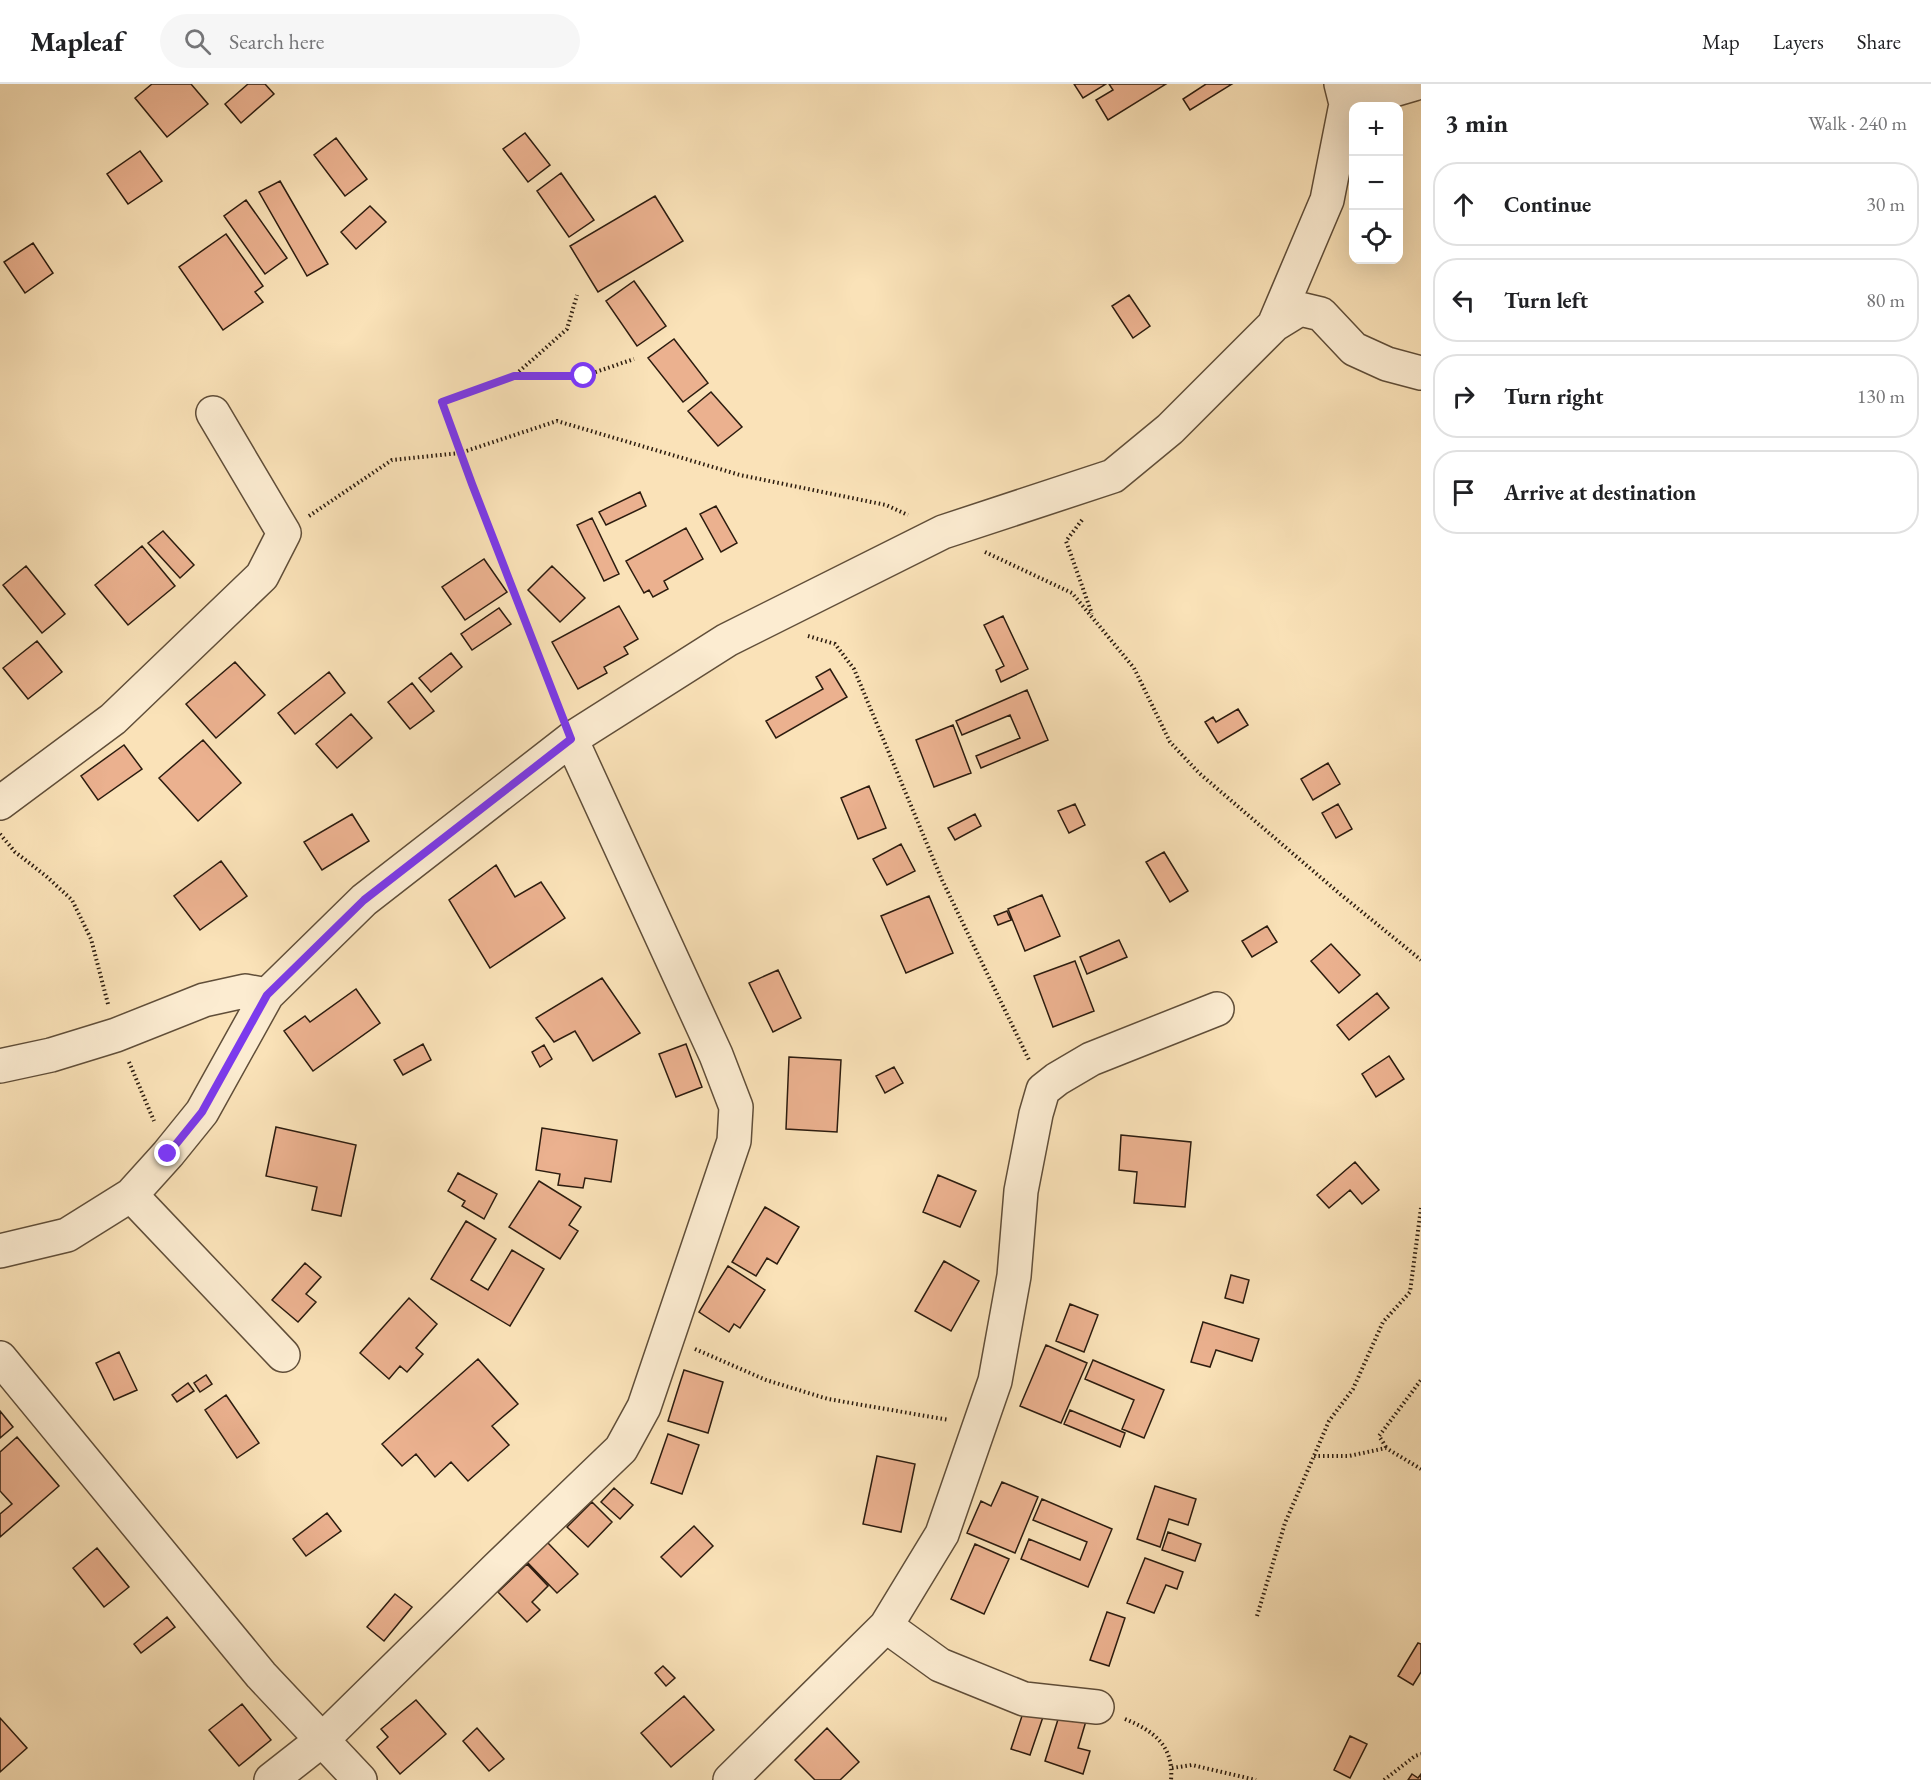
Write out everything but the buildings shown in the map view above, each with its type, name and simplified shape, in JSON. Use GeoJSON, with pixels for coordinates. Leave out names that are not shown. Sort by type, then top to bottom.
{"type":"FeatureCollection","features":[{"type":"Feature","properties":{"kind":"street"},"geometry":{"type":"LineString","coordinates":[[1274,325],[1327,200],[1344,94],[1414,84]]}},
{"type":"Feature","properties":{"kind":"street"},"geometry":{"type":"LineString","coordinates":[[0,1251],[67,1235],[131,1195],[202,1112],[267,995],[364,900],[571,739],[727,640],[944,532],[1113,476],[1170,429],[1274,325],[1300,309],[1321,314],[1354,349],[1387,364],[1421,373]]}},
{"type":"Feature","properties":{"kind":"street"},"geometry":{"type":"LineString","coordinates":[[0,803],[113,719],[262,576],[284,533],[213,413]]}},
{"type":"Feature","properties":{"kind":"street"},"geometry":{"type":"LineString","coordinates":[[271,1780],[322,1740],[621,1449],[644,1407],[734,1141],[736,1107],[716,1055],[571,739]]}},
{"type":"Feature","properties":{"kind":"street"},"geometry":{"type":"LineString","coordinates":[[0,1066],[51,1055],[116,1035],[204,1000],[245,991],[267,995]]}},
{"type":"Feature","properties":{"kind":"street"},"geometry":{"type":"LineString","coordinates":[[730,1780],[886,1626],[942,1534],[995,1381],[1014,1276],[1021,1191],[1043,1090],[1057,1078],[1091,1059],[1217,1008]]}},
{"type":"Feature","properties":{"kind":"street"},"geometry":{"type":"LineString","coordinates":[[131,1195],[283,1355]]}},
{"type":"Feature","properties":{"kind":"street"},"geometry":{"type":"LineString","coordinates":[[0,1358],[261,1675],[360,1780]]}},
{"type":"Feature","properties":{"kind":"street"},"geometry":{"type":"LineString","coordinates":[[886,1626],[940,1665],[1024,1699],[1097,1707]]}},
{"type":"Feature","properties":{"kind":"path"},"geometry":{"type":"LineString","coordinates":[[514,376],[567,329],[578,295]]}},
{"type":"Feature","properties":{"kind":"path"},"geometry":{"type":"LineString","coordinates":[[571,739],[442,402],[514,376],[584,376],[634,359]]}},
{"type":"Feature","properties":{"kind":"path"},"geometry":{"type":"LineString","coordinates":[[284,533],[392,460],[460,453]]}},
{"type":"Feature","properties":{"kind":"path"},"geometry":{"type":"LineString","coordinates":[[1093,618],[1066,541],[1113,476]]}},
{"type":"Feature","properties":{"kind":"path"},"geometry":{"type":"LineString","coordinates":[[807,636],[835,644],[854,669],[942,880],[1043,1090]]}},
{"type":"Feature","properties":{"kind":"path"},"geometry":{"type":"LineString","coordinates":[[1199,773],[1421,960]]}},
{"type":"Feature","properties":{"kind":"path"},"geometry":{"type":"LineString","coordinates":[[0,834],[15,852],[72,900],[91,939],[116,1035],[136,1076],[168,1154]]}},
{"type":"Feature","properties":{"kind":"path"},"geometry":{"type":"LineString","coordinates":[[1257,1616],[1285,1523],[1329,1421],[1353,1389],[1383,1322],[1410,1292],[1421,1208]]}},
{"type":"Feature","properties":{"kind":"path"},"geometry":{"type":"LineString","coordinates":[[668,1337],[766,1380],[828,1399],[980,1425]]}},
{"type":"Feature","properties":{"kind":"path"},"geometry":{"type":"LineString","coordinates":[[1421,1380],[1379,1436],[1386,1448],[1421,1469]]}},
{"type":"Feature","properties":{"kind":"path"},"geometry":{"type":"LineString","coordinates":[[1314,1456],[1349,1456],[1386,1448]]}},
{"type":"Feature","properties":{"kind":"path"},"geometry":{"type":"LineString","coordinates":[[1097,1707],[1146,1728],[1165,1745],[1172,1768],[1171,1780]]}},
{"type":"Feature","properties":{"kind":"path"},"geometry":{"type":"LineString","coordinates":[[1384,1780],[1415,1756],[1421,1754]]}},
{"type":"Feature","properties":{"kind":"path"},"geometry":{"type":"LineString","coordinates":[[1172,1768],[1192,1765],[1256,1780]]}},
{"type":"Feature","properties":{"kind":"route"},"geometry":{"type":"LineString","coordinates":[[168,1154],[202,1112],[267,995],[364,900],[571,739],[442,402],[514,376],[584,376]]}}]}
